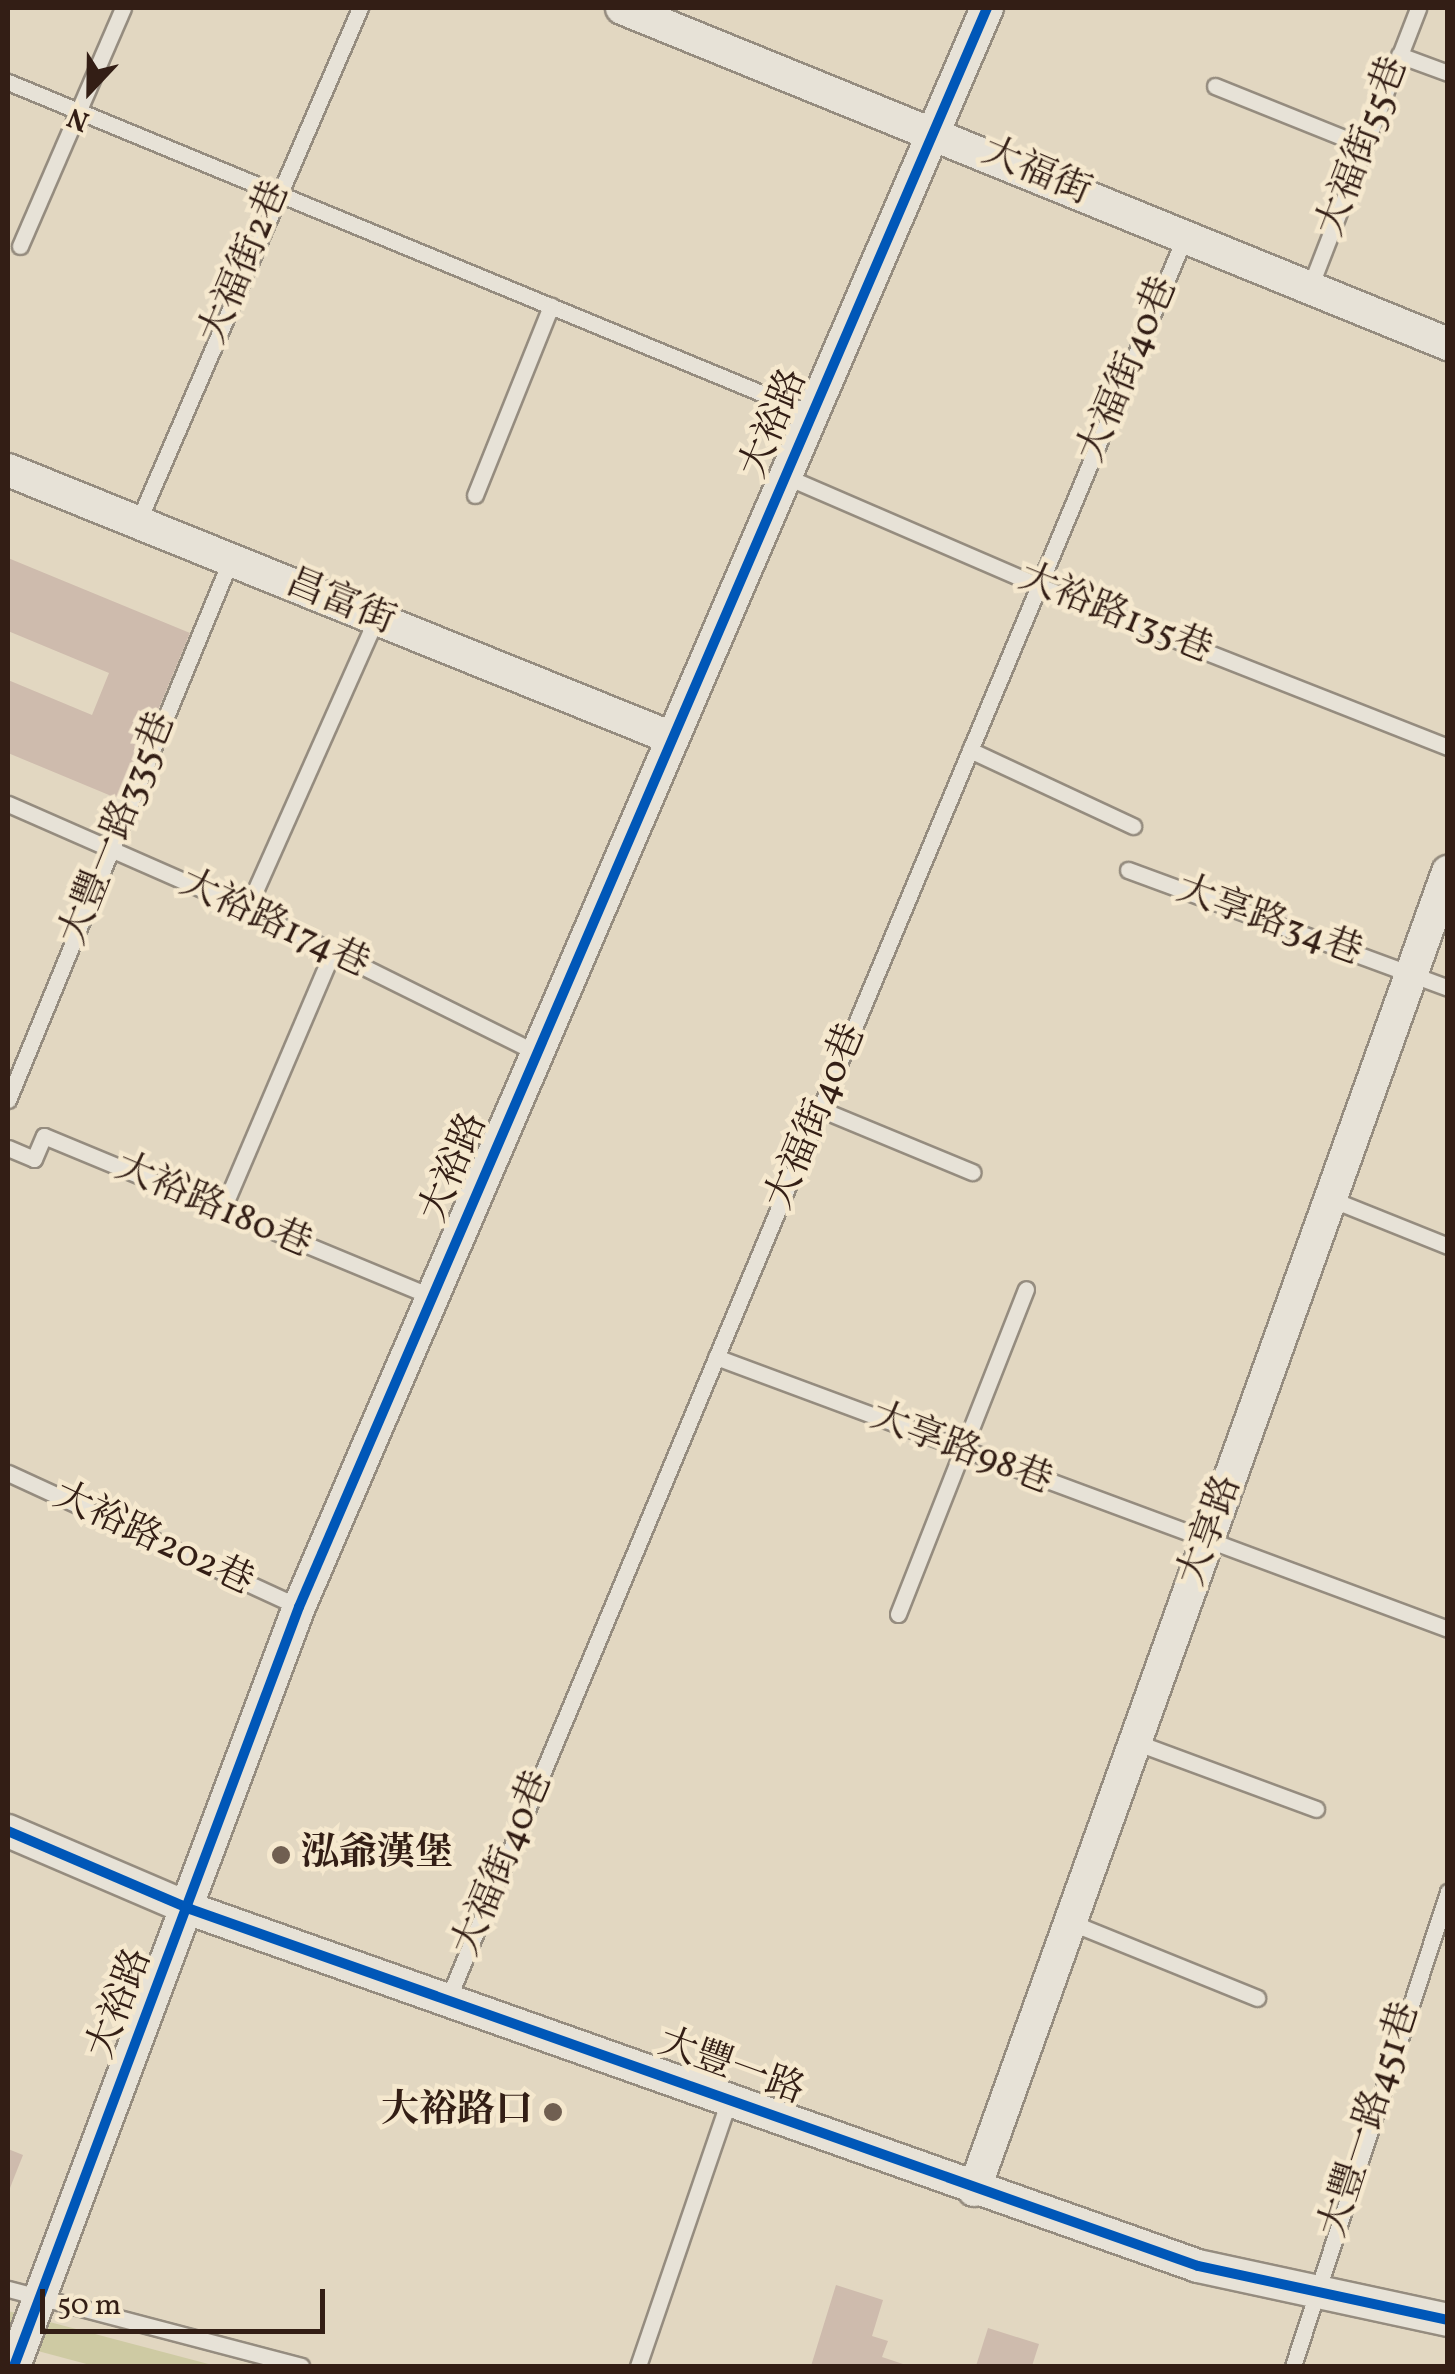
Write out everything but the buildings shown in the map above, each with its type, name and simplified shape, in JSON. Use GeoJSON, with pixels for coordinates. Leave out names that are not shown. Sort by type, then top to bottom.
{"type":"FeatureCollection","features":[{"type":"Feature","properties":{"kind":"street","name":"大福街"},"geometry":{"type":"LineString","coordinates":[[622,8],[934,131],[1448,344]]}},
{"type":"Feature","properties":{"kind":"street","name":"大裕路"},"geometry":{"type":"LineString","coordinates":[[14,2366],[23,2293],[190,1908],[299,1607],[987,8]]}},
{"type":"Feature","properties":{"kind":"street","name":"昌富街"},"geometry":{"type":"LineString","coordinates":[[8,470],[672,738]]}},
{"type":"Feature","properties":{"kind":"street","name":"大享路"},"geometry":{"type":"LineString","coordinates":[[974,2190],[1448,872]]}},
{"type":"Feature","properties":{"kind":"street","name":"大豐一路"},"geometry":{"type":"LineString","coordinates":[[8,1831],[190,1908],[730,2098],[974,2190],[1198,2266],[1448,2320]]}},
{"type":"Feature","properties":{"kind":"lane"},"geometry":{"type":"LineString","coordinates":[[20,246],[124,8]]}},
{"type":"Feature","properties":{"kind":"lane","name":"大福街2巷"},"geometry":{"type":"LineString","coordinates":[[138,522],[276,192],[360,8]]}},
{"type":"Feature","properties":{"kind":"lane","name":"大福街55巷"},"geometry":{"type":"LineString","coordinates":[[1310,287],[1418,8]]}},
{"type":"Feature","properties":{"kind":"lane"},"geometry":{"type":"LineString","coordinates":[[1400,55],[1448,74]]}},
{"type":"Feature","properties":{"kind":"lane"},"geometry":{"type":"LineString","coordinates":[[8,82],[812,414]]}},
{"type":"Feature","properties":{"kind":"lane"},"geometry":{"type":"LineString","coordinates":[[1215,86],[1364,146]]}},
{"type":"Feature","properties":{"kind":"lane","name":"大福街40巷"},"geometry":{"type":"LineString","coordinates":[[448,1999],[1186,235]]}},
{"type":"Feature","properties":{"kind":"lane"},"geometry":{"type":"LineString","coordinates":[[475,495],[551,306]]}},
{"type":"Feature","properties":{"kind":"lane","name":"大裕路135巷"},"geometry":{"type":"LineString","coordinates":[[785,476],[1039,586],[1448,747]]}},
{"type":"Feature","properties":{"kind":"lane","name":"大豐一路335巷"},"geometry":{"type":"LineString","coordinates":[[8,1100],[230,559]]}},
{"type":"Feature","properties":{"kind":"lane"},"geometry":{"type":"LineString","coordinates":[[247,909],[377,617]]}},
{"type":"Feature","properties":{"kind":"lane"},"geometry":{"type":"LineString","coordinates":[[970,750],[1133,826]]}},
{"type":"Feature","properties":{"kind":"lane","name":"大裕路174巷"},"geometry":{"type":"LineString","coordinates":[[8,804],[247,909],[537,1053]]}},
{"type":"Feature","properties":{"kind":"lane","name":"大享路34巷"},"geometry":{"type":"LineString","coordinates":[[1128,870],[1448,988]]}},
{"type":"Feature","properties":{"kind":"lane"},"geometry":{"type":"LineString","coordinates":[[222,1211],[333,951]]}},
{"type":"Feature","properties":{"kind":"lane"},"geometry":{"type":"LineString","coordinates":[[820,1109],[972,1172]]}},
{"type":"Feature","properties":{"kind":"lane","name":"大裕路180巷"},"geometry":{"type":"LineString","coordinates":[[8,1148],[34,1159],[44,1136],[433,1297]]}},
{"type":"Feature","properties":{"kind":"lane"},"geometry":{"type":"LineString","coordinates":[[1330,1199],[1448,1246]]}},
{"type":"Feature","properties":{"kind":"lane"},"geometry":{"type":"LineString","coordinates":[[898,1614],[1026,1288]]}},
{"type":"Feature","properties":{"kind":"lane","name":"大享路98巷"},"geometry":{"type":"LineString","coordinates":[[716,1357],[1206,1543],[1448,1629]]}},
{"type":"Feature","properties":{"kind":"lane","name":"大裕路202巷"},"geometry":{"type":"LineString","coordinates":[[8,1473],[299,1607]]}},
{"type":"Feature","properties":{"kind":"lane"},"geometry":{"type":"LineString","coordinates":[[1135,1742],[1316,1810]]}},
{"type":"Feature","properties":{"kind":"lane","name":"大豐一路451巷"},"geometry":{"type":"LineString","coordinates":[[1293,2366],[1314,2291],[1448,1892]]}},
{"type":"Feature","properties":{"kind":"lane"},"geometry":{"type":"LineString","coordinates":[[1070,1922],[1258,1998]]}},
{"type":"Feature","properties":{"kind":"lane"},"geometry":{"type":"LineString","coordinates":[[638,2366],[730,2098]]}},
{"type":"Feature","properties":{"kind":"lane"},"geometry":{"type":"LineString","coordinates":[[23,2293],[301,2366]]}},
{"type":"Feature","properties":{"kind":"shaded area"},"geometry":{"type":"Polygon","coordinates":[[[8,2311],[216,2366],[94,2366],[8,2343],[8,2311]]]}},
{"type":"Feature","properties":{"kind":"cycle path"},"geometry":{"type":"LineString","coordinates":[[14,2366],[299,1607],[987,8]]}},
{"type":"Feature","properties":{"kind":"cycle path"},"geometry":{"type":"LineString","coordinates":[[8,1831],[190,1909],[1198,2266],[1448,2320]]}},
{"type":"Feature","properties":{"kind":"place","name":"泓爺漢堡"},"geometry":{"type":"Point","coordinates":[281,1855]}},
{"type":"Feature","properties":{"kind":"place","name":"大裕路口"},"geometry":{"type":"Point","coordinates":[553,2112]}}]}
